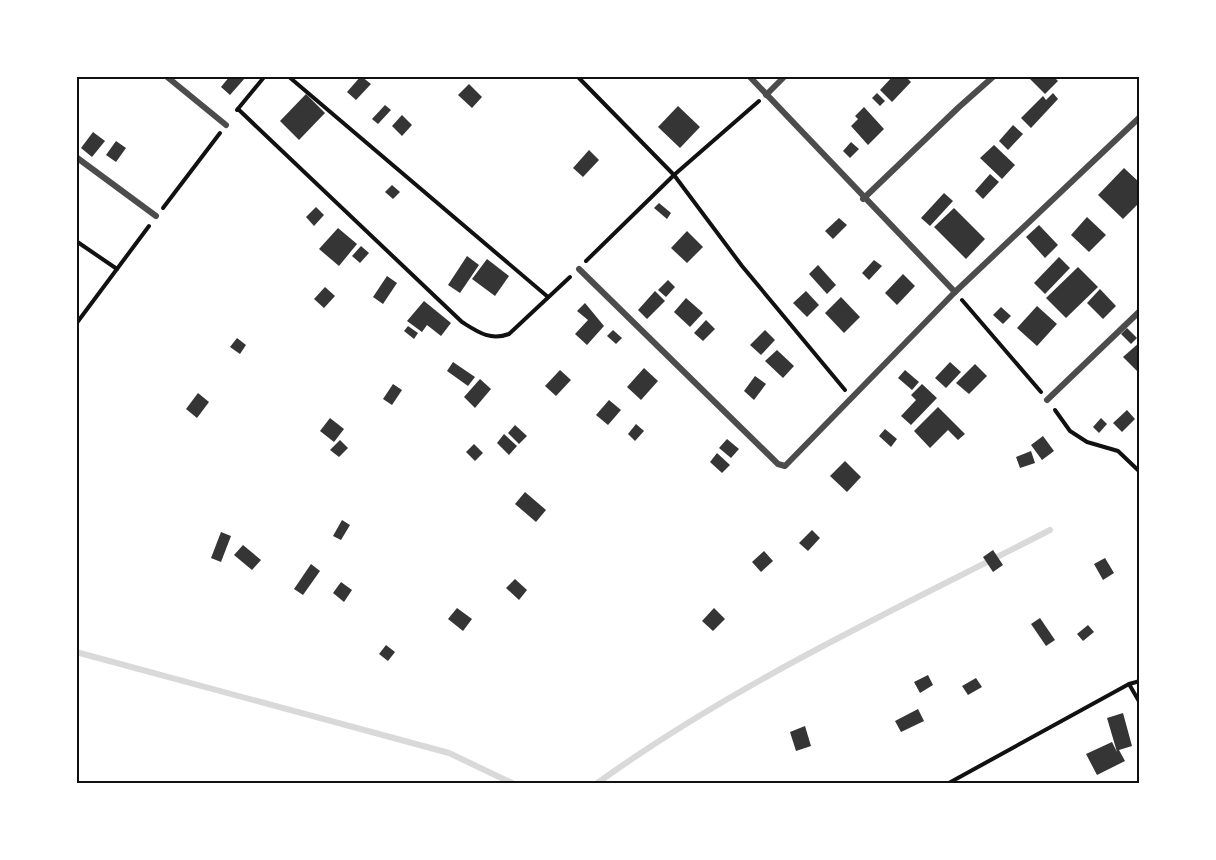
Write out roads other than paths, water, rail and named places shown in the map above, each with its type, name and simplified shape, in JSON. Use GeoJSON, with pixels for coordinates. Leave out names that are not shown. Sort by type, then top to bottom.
{"type":"FeatureCollection","features":[{"type":"Feature","properties":{"kind":"street"},"geometry":{"type":"LineString","coordinates":[[166,76],[226,125]]}},
{"type":"Feature","properties":{"kind":"street"},"geometry":{"type":"LineString","coordinates":[[749,76],[863,199],[955,292]]}},
{"type":"Feature","properties":{"kind":"street"},"geometry":{"type":"LineString","coordinates":[[766,95],[786,76]]}},
{"type":"Feature","properties":{"kind":"street"},"geometry":{"type":"LineString","coordinates":[[863,199],[994,76]]}},
{"type":"Feature","properties":{"kind":"street"},"geometry":{"type":"LineString","coordinates":[[579,269],[778,464],[785,466],[853,399],[955,292],[1140,117]]}},
{"type":"Feature","properties":{"kind":"street"},"geometry":{"type":"LineString","coordinates":[[76,157],[156,216]]}},
{"type":"Feature","properties":{"kind":"street"},"geometry":{"type":"LineString","coordinates":[[1047,400],[1140,310]]}},
{"type":"Feature","properties":{"kind":"waterway"},"geometry":{"type":"LineString","coordinates":[[596,784],[705,712],[818,648],[1050,530]]}},
{"type":"Feature","properties":{"kind":"waterway"},"geometry":{"type":"LineString","coordinates":[[76,652],[449,753],[514,784]]}}]}
